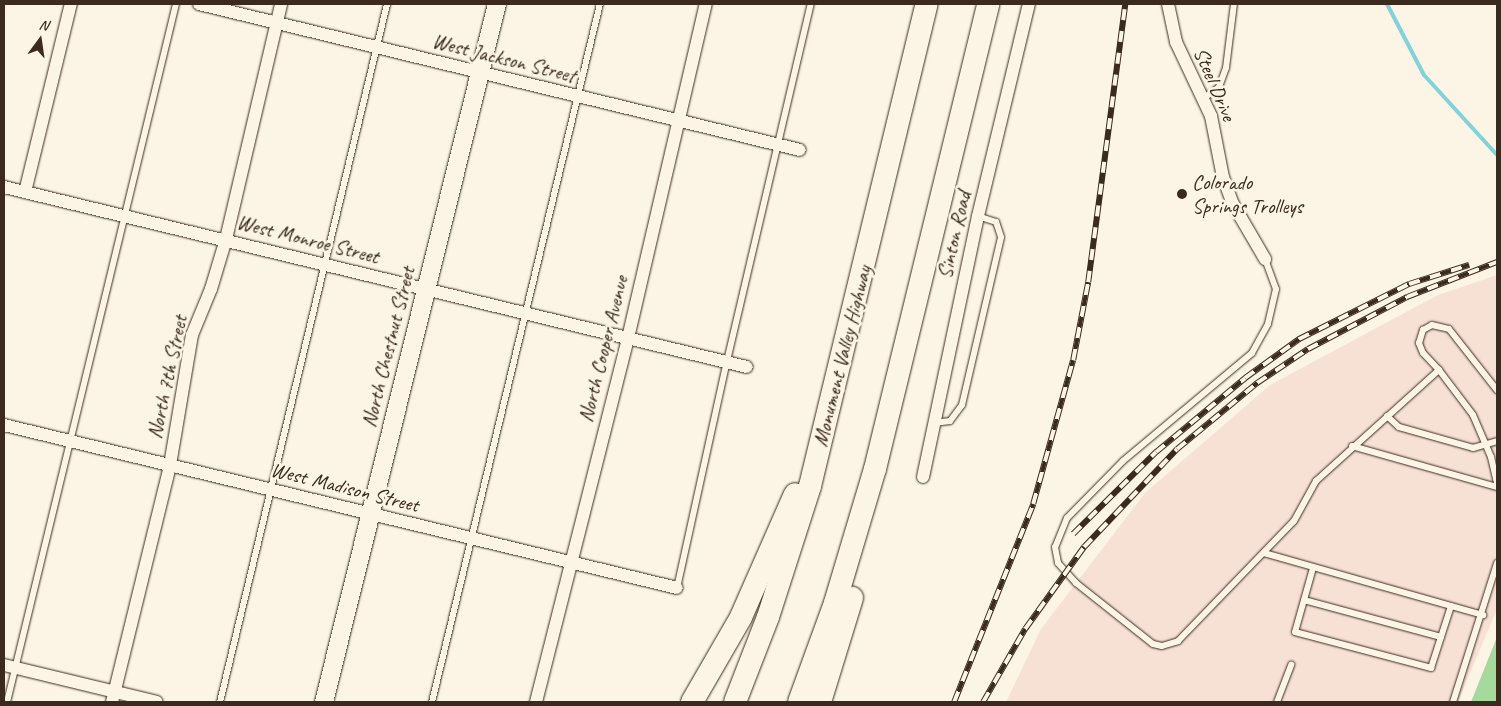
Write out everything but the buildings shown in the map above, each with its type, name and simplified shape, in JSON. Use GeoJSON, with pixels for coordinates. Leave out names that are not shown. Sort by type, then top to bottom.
{"type":"FeatureCollection","features":[{"type":"Feature","properties":{"kind":"highway","name":"Monument Valley Highway"},"geometry":{"type":"LineString","coordinates":[[735,702],[796,534],[835,385],[926,4]]}},
{"type":"Feature","properties":{"kind":"highway"},"geometry":{"type":"LineString","coordinates":[[799,702],[840,587],[875,469],[988,4]]}},
{"type":"Feature","properties":{"kind":"highway"},"geometry":{"type":"LineString","coordinates":[[692,702],[741,617],[763,570],[835,385]]}},
{"type":"Feature","properties":{"kind":"highway"},"geometry":{"type":"LineString","coordinates":[[820,702],[851,601],[875,469]]}},
{"type":"Feature","properties":{"kind":"main road","name":"North Chestnut Street"},"geometry":{"type":"LineString","coordinates":[[324,702],[369,514],[497,4]]}},
{"type":"Feature","properties":{"kind":"street"},"geometry":{"type":"LineString","coordinates":[[25,192],[70,4]]}},
{"type":"Feature","properties":{"kind":"street","name":"West Jackson Street"},"geometry":{"type":"LineString","coordinates":[[200,4],[800,150]]}},
{"type":"Feature","properties":{"kind":"street","name":"North 7th Street"},"geometry":{"type":"LineString","coordinates":[[114,697],[170,465],[192,335],[211,289],[226,239],[282,4]]}},
{"type":"Feature","properties":{"kind":"street","name":"North Cooper Avenue"},"geometry":{"type":"LineString","coordinates":[[536,702],[570,561],[628,338],[706,4]]}},
{"type":"Feature","properties":{"kind":"street","name":"Sinton Road"},"geometry":{"type":"LineString","coordinates":[[923,477],[978,216],[1030,4]]}},
{"type":"Feature","properties":{"kind":"street","name":"Steel Drive"},"geometry":{"type":"LineString","coordinates":[[1168,4],[1176,42],[1204,98],[1232,204],[1265,260]]}},
{"type":"Feature","properties":{"kind":"street","name":"West Monroe Street"},"geometry":{"type":"LineString","coordinates":[[4,187],[226,239],[747,367]]}},
{"type":"Feature","properties":{"kind":"street","name":"West Madison Street"},"geometry":{"type":"LineString","coordinates":[[4,425],[677,588]]}},
{"type":"Feature","properties":{"kind":"street"},"geometry":{"type":"LineString","coordinates":[[10,666],[114,697],[156,702]]}},
{"type":"Feature","properties":{"kind":"lane"},"geometry":{"type":"LineString","coordinates":[[7,702],[10,666],[70,441],[176,4]]}},
{"type":"Feature","properties":{"kind":"lane"},"geometry":{"type":"LineString","coordinates":[[220,702],[269,490],[388,4]]}},
{"type":"Feature","properties":{"kind":"lane"},"geometry":{"type":"LineString","coordinates":[[432,702],[600,4]]}},
{"type":"Feature","properties":{"kind":"lane"},"geometry":{"type":"LineString","coordinates":[[677,588],[727,361],[811,4]]}},
{"type":"Feature","properties":{"kind":"lane"},"geometry":{"type":"LineString","coordinates":[[1204,98],[1219,87],[1226,68],[1234,4]]}},
{"type":"Feature","properties":{"kind":"lane"},"geometry":{"type":"LineString","coordinates":[[934,423],[950,421],[962,405],[1001,237],[996,222],[978,216]]}},
{"type":"Feature","properties":{"kind":"lane"},"geometry":{"type":"LineString","coordinates":[[1265,260],[1276,289],[1268,324],[1252,352],[1088,493],[1066,518],[1055,547],[1058,563],[1076,583],[1152,644],[1162,646],[1185,636],[1294,521],[1316,481],[1352,446],[1439,370]]}},
{"type":"Feature","properties":{"kind":"lane"},"geometry":{"type":"LineString","coordinates":[[1497,390],[1449,329],[1432,324],[1423,330],[1419,343],[1423,353],[1466,404],[1486,447],[1497,486]]}},
{"type":"Feature","properties":{"kind":"lane"},"geometry":{"type":"LineString","coordinates":[[1387,416],[1399,427],[1473,448],[1486,447],[1497,441]]}},
{"type":"Feature","properties":{"kind":"lane"},"geometry":{"type":"LineString","coordinates":[[1352,446],[1497,486]]}},
{"type":"Feature","properties":{"kind":"lane"},"geometry":{"type":"LineString","coordinates":[[1264,553],[1483,615]]}},
{"type":"Feature","properties":{"kind":"lane"},"geometry":{"type":"LineString","coordinates":[[1453,702],[1483,615],[1497,563]]}},
{"type":"Feature","properties":{"kind":"lane"},"geometry":{"type":"LineString","coordinates":[[1313,568],[1295,632],[1431,668],[1452,606]]}},
{"type":"Feature","properties":{"kind":"lane"},"geometry":{"type":"LineString","coordinates":[[1304,600],[1441,638]]}},
{"type":"Feature","properties":{"kind":"lane"},"geometry":{"type":"LineString","coordinates":[[1277,702],[1291,665]]}},
{"type":"Feature","properties":{"kind":"shaded area"},"geometry":{"type":"Polygon","coordinates":[[[1497,275],[1497,609],[1458,702],[1006,702],[1041,629],[1145,493],[1270,385],[1438,295],[1497,275]]]}},
{"type":"Feature","properties":{"kind":"green space"},"geometry":{"type":"Polygon","coordinates":[[[1497,637],[1497,702],[1471,702],[1497,637]]]}},
{"type":"Feature","properties":{"kind":"waterway"},"geometry":{"type":"LineString","coordinates":[[1387,4],[1424,75],[1497,155]]}},
{"type":"Feature","properties":{"kind":"railway"},"geometry":{"type":"LineString","coordinates":[[954,702],[1033,504],[1073,360],[1088,282],[1125,4]]}},
{"type":"Feature","properties":{"kind":"railway"},"geometry":{"type":"LineString","coordinates":[[983,702],[1025,629],[1084,547],[1177,449],[1257,383],[1308,349],[1407,297],[1497,262]]}},
{"type":"Feature","properties":{"kind":"railway"},"geometry":{"type":"LineString","coordinates":[[1073,534],[1156,452],[1245,378],[1299,339],[1409,284],[1469,265]]}},
{"type":"Feature","properties":{"kind":"place","name":"Colorado Springs Trolleys"},"geometry":{"type":"Point","coordinates":[1182,194]}}]}
